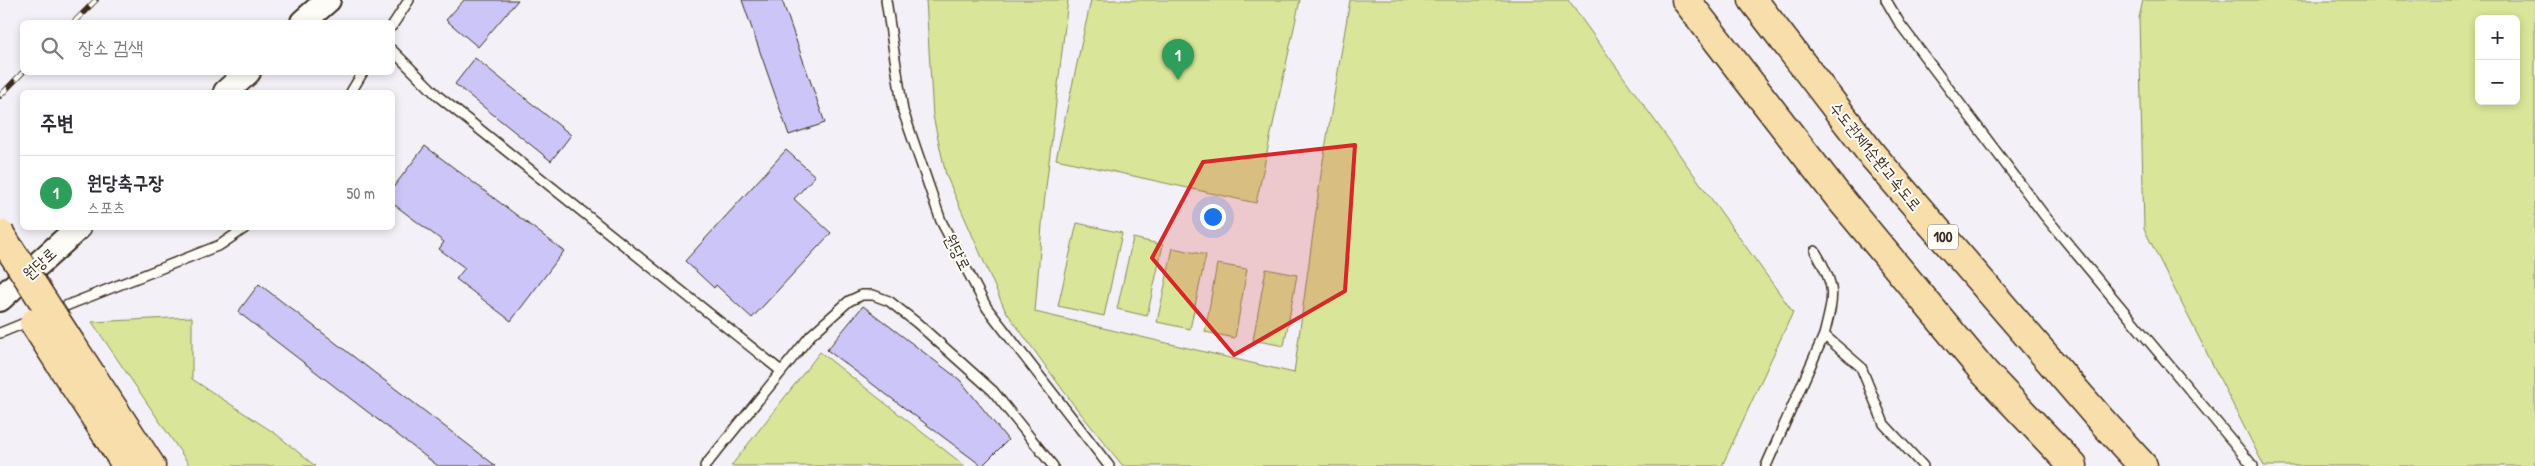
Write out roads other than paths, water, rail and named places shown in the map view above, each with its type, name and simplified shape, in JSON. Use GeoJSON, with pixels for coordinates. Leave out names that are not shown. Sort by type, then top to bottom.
{"type":"FeatureCollection","features":[{"type":"Feature","properties":{"kind":"highway"},"geometry":{"type":"LineString","coordinates":[[1686,0],[1837,195],[1984,372],[2073,466]]}},
{"type":"Feature","properties":{"kind":"highway","name":"수도권제1순환고속도로"},"geometry":{"type":"LineString","coordinates":[[1753,0],[1873,156],[2100,419],[2143,466]]}},
{"type":"Feature","properties":{"kind":"highway"},"geometry":{"type":"LineString","coordinates":[[0,234],[127,466]]}},
{"type":"Feature","properties":{"kind":"highway"},"geometry":{"type":"LineString","coordinates":[[0,269],[151,466]]}},
{"type":"Feature","properties":{"kind":"main road"},"geometry":{"type":"LineString","coordinates":[[305,20],[328,0]]}},
{"type":"Feature","properties":{"kind":"main road"},"geometry":{"type":"LineString","coordinates":[[228,90],[245,75]]}},
{"type":"Feature","properties":{"kind":"main road","name":"원당로"},"geometry":{"type":"LineString","coordinates":[[0,299],[76,230]]}},
{"type":"Feature","properties":{"kind":"lane"},"geometry":{"type":"LineString","coordinates":[[395,21],[409,0]]}},
{"type":"Feature","properties":{"kind":"lane","name":"원당로"},"geometry":{"type":"LineString","coordinates":[[886,0],[904,111],[942,221],[986,308],[1110,466]]}},
{"type":"Feature","properties":{"kind":"lane"},"geometry":{"type":"LineString","coordinates":[[1886,0],[1900,24],[2044,215],[2254,466]]}},
{"type":"Feature","properties":{"kind":"lane"},"geometry":{"type":"LineString","coordinates":[[395,53],[438,96],[781,371]]}},
{"type":"Feature","properties":{"kind":"lane"},"geometry":{"type":"LineString","coordinates":[[351,90],[361,75]]}},
{"type":"Feature","properties":{"kind":"lane"},"geometry":{"type":"LineString","coordinates":[[0,334],[220,245],[242,230]]}},
{"type":"Feature","properties":{"kind":"lane"},"geometry":{"type":"LineString","coordinates":[[1766,466],[1824,335],[1833,292],[1826,270],[1815,251]]}},
{"type":"Feature","properties":{"kind":"lane"},"geometry":{"type":"LineString","coordinates":[[705,466],[810,335],[849,301],[862,295],[873,295],[889,301],[917,323],[993,391],[1053,466]]}},
{"type":"Feature","properties":{"kind":"lane"},"geometry":{"type":"LineString","coordinates":[[1824,335],[1861,367],[1884,424],[1923,466]]}},
{"type":"Feature","properties":{"kind":"railway"},"geometry":{"type":"LineString","coordinates":[[76,20],[96,0]]}},
{"type":"Feature","properties":{"kind":"railway"},"geometry":{"type":"LineString","coordinates":[[0,96],[20,75]]}},
{"type":"Feature","properties":{"kind":"place","name":"원당축구장"},"geometry":{"type":"Point","coordinates":[1178,80]}}]}
